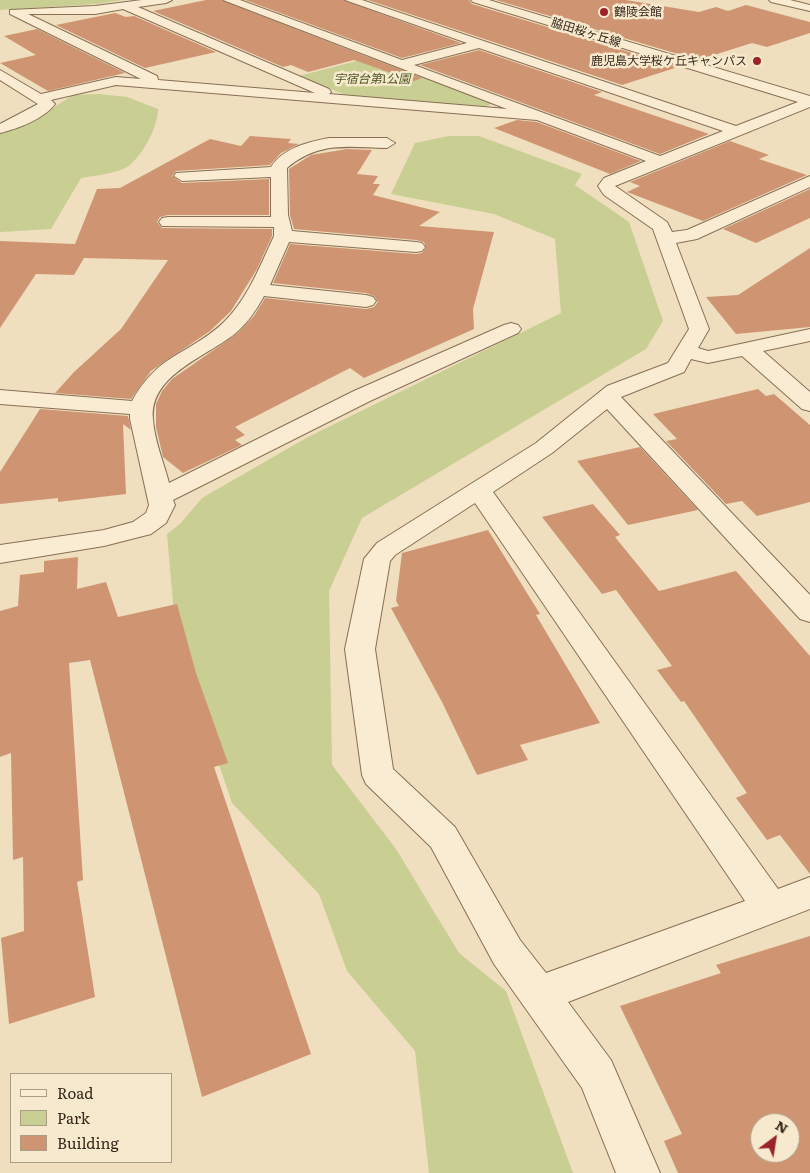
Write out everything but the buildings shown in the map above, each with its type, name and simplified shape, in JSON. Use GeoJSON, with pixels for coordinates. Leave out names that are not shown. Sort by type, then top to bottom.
{"type":"FeatureCollection","features":[{"type":"Feature","properties":{"kind":"street"},"geometry":{"type":"LineString","coordinates":[[0,12],[95,10],[166,0]]}},
{"type":"Feature","properties":{"kind":"street"},"geometry":{"type":"LineString","coordinates":[[229,0],[659,161]]}},
{"type":"Feature","properties":{"kind":"street"},"geometry":{"type":"LineString","coordinates":[[351,0],[734,130]]}},
{"type":"Feature","properties":{"kind":"street","name":"脇田桜ヶ丘線"},"geometry":{"type":"LineString","coordinates":[[478,0],[810,101]]}},
{"type":"Feature","properties":{"kind":"street"},"geometry":{"type":"LineString","coordinates":[[775,0],[810,8]]}},
{"type":"Feature","properties":{"kind":"street"},"geometry":{"type":"LineString","coordinates":[[125,6],[346,101]]}},
{"type":"Feature","properties":{"kind":"street"},"geometry":{"type":"LineString","coordinates":[[14,12],[169,87]]}},
{"type":"Feature","properties":{"kind":"street"},"geometry":{"type":"LineString","coordinates":[[402,64],[479,44]]}},
{"type":"Feature","properties":{"kind":"street"},"geometry":{"type":"LineString","coordinates":[[0,74],[48,104],[34,114],[0,129]]}},
{"type":"Feature","properties":{"kind":"street"},"geometry":{"type":"LineString","coordinates":[[41,98],[116,82],[538,116]]}},
{"type":"Feature","properties":{"kind":"street"},"geometry":{"type":"LineString","coordinates":[[638,1173],[597,1074],[507,952],[443,837],[378,775],[360,649],[377,559],[386,549],[544,448],[615,391],[676,367],[699,330],[661,226],[606,186],[610,181],[810,101]]}},
{"type":"Feature","properties":{"kind":"street"},"geometry":{"type":"LineString","coordinates":[[0,554],[104,538],[142,528],[157,517],[162,505],[141,419],[141,408],[153,383],[168,369],[210,341],[241,316],[257,289],[282,229],[279,215],[279,166],[302,148],[320,142],[387,143]]}},
{"type":"Feature","properties":{"kind":"street"},"geometry":{"type":"LineString","coordinates":[[182,176],[278,172]]}},
{"type":"Feature","properties":{"kind":"street"},"geometry":{"type":"LineString","coordinates":[[665,239],[692,235],[810,181]]}},
{"type":"Feature","properties":{"kind":"street"},"geometry":{"type":"LineString","coordinates":[[168,222],[282,229],[416,247]]}},
{"type":"Feature","properties":{"kind":"street"},"geometry":{"type":"LineString","coordinates":[[257,289],[366,301]]}},
{"type":"Feature","properties":{"kind":"street"},"geometry":{"type":"LineString","coordinates":[[160,497],[362,396],[511,329]]}},
{"type":"Feature","properties":{"kind":"street"},"geometry":{"type":"LineString","coordinates":[[686,351],[708,357],[810,335]]}},
{"type":"Feature","properties":{"kind":"street"},"geometry":{"type":"LineString","coordinates":[[746,348],[810,404]]}},
{"type":"Feature","properties":{"kind":"street"},"geometry":{"type":"LineString","coordinates":[[608,397],[810,612]]}},
{"type":"Feature","properties":{"kind":"street"},"geometry":{"type":"LineString","coordinates":[[0,398],[141,408]]}},
{"type":"Feature","properties":{"kind":"street"},"geometry":{"type":"LineString","coordinates":[[479,490],[771,908]]}},
{"type":"Feature","properties":{"kind":"street"},"geometry":{"type":"LineString","coordinates":[[538,995],[810,893]]}},
{"type":"Feature","properties":{"kind":"green space"},"geometry":{"type":"Polygon","coordinates":[[[0,0],[123,0],[97,4],[0,10],[0,0]]]}},
{"type":"Feature","properties":{"kind":"green space","name":"宇宿台第1公園"},"geometry":{"type":"Polygon","coordinates":[[[372,57],[492,103],[483,109],[353,98],[299,76],[372,57]]]}},
{"type":"Feature","properties":{"kind":"green space"},"geometry":{"type":"Polygon","coordinates":[[[99,94],[127,97],[158,109],[152,133],[138,156],[123,169],[112,173],[81,178],[51,229],[0,232],[0,133],[43,114],[73,95],[99,94]]]}},
{"type":"Feature","properties":{"kind":"green space"},"geometry":{"type":"Polygon","coordinates":[[[449,136],[479,136],[582,174],[575,185],[629,222],[663,321],[646,349],[362,518],[329,591],[332,765],[396,849],[459,953],[506,991],[573,1173],[429,1173],[415,1051],[347,971],[319,894],[232,803],[176,637],[167,534],[180,524],[202,498],[308,437],[561,313],[555,239],[494,214],[391,194],[415,143],[449,136]]]}},
{"type":"Feature","properties":{"kind":"place","name":"鶴陵会館"},"geometry":{"type":"Point","coordinates":[604,12]}},
{"type":"Feature","properties":{"kind":"place","name":"鹿児島大学桜ケ丘キャンパス"},"geometry":{"type":"Point","coordinates":[757,61]}}]}
